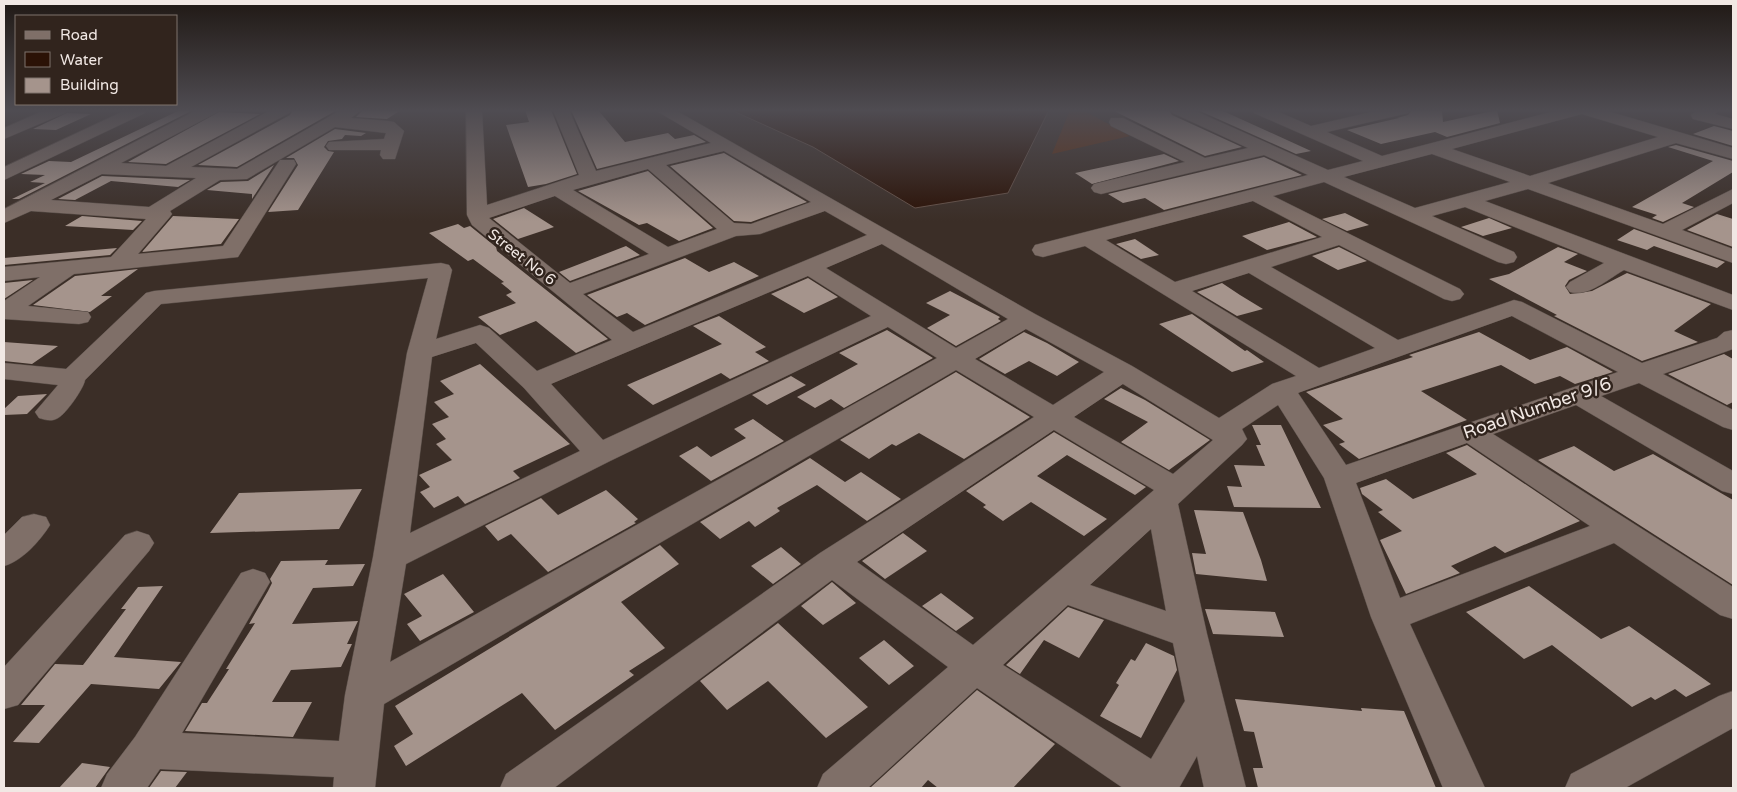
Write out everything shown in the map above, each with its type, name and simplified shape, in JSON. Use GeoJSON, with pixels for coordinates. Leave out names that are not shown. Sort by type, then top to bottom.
{"type":"FeatureCollection","features":[{"type":"Feature","properties":{"kind":"street"},"geometry":{"type":"LineString","coordinates":[[4,174],[61,147]]}},
{"type":"Feature","properties":{"kind":"street"},"geometry":{"type":"LineString","coordinates":[[4,217],[140,147]]}},
{"type":"Feature","properties":{"kind":"street"},"geometry":{"type":"LineString","coordinates":[[168,172],[214,147]]}},
{"type":"Feature","properties":{"kind":"street"},"geometry":{"type":"LineString","coordinates":[[100,168],[240,175],[289,147]]}},
{"type":"Feature","properties":{"kind":"street"},"geometry":{"type":"LineString","coordinates":[[348,147],[390,150],[391,147]]}},
{"type":"Feature","properties":{"kind":"street","name":"Street No 6"},"geometry":{"type":"LineString","coordinates":[[475,147],[477,215],[482,225],[630,342]]}},
{"type":"Feature","properties":{"kind":"street"},"geometry":{"type":"LineString","coordinates":[[577,147],[590,178]]}},
{"type":"Feature","properties":{"kind":"street"},"geometry":{"type":"LineString","coordinates":[[477,215],[590,178],[718,147]]}},
{"type":"Feature","properties":{"kind":"street"},"geometry":{"type":"LineString","coordinates":[[729,147],[1026,320],[1123,372],[1232,439]]}},
{"type":"Feature","properties":{"kind":"street"},"geometry":{"type":"LineString","coordinates":[[1168,147],[1203,164]]}},
{"type":"Feature","properties":{"kind":"street"},"geometry":{"type":"LineString","coordinates":[[1262,147],[1506,257]]}},
{"type":"Feature","properties":{"kind":"street"},"geometry":{"type":"LineString","coordinates":[[1347,147],[1381,162]]}},
{"type":"Feature","properties":{"kind":"street"},"geometry":{"type":"LineString","coordinates":[[1043,250],[1443,147]]}},
{"type":"Feature","properties":{"kind":"street"},"geometry":{"type":"LineString","coordinates":[[1414,216],[1644,147]]}},
{"type":"Feature","properties":{"kind":"street"},"geometry":{"type":"LineString","coordinates":[[1707,147],[1733,154]]}},
{"type":"Feature","properties":{"kind":"street"},"geometry":{"type":"LineString","coordinates":[[1101,188],[1266,149]]}},
{"type":"Feature","properties":{"kind":"street"},"geometry":{"type":"LineString","coordinates":[[1436,149],[1733,256]]}},
{"type":"Feature","properties":{"kind":"street"},"geometry":{"type":"LineString","coordinates":[[652,163],[729,229],[753,230],[827,203]]}},
{"type":"Feature","properties":{"kind":"street"},"geometry":{"type":"LineString","coordinates":[[4,274],[68,270],[230,252],[287,164]]}},
{"type":"Feature","properties":{"kind":"street"},"geometry":{"type":"LineString","coordinates":[[153,213],[216,174]]}},
{"type":"Feature","properties":{"kind":"street"},"geometry":{"type":"LineString","coordinates":[[558,189],[664,254]]}},
{"type":"Feature","properties":{"kind":"street"},"geometry":{"type":"LineString","coordinates":[[1256,195],[1452,294]]}},
{"type":"Feature","properties":{"kind":"street"},"geometry":{"type":"LineString","coordinates":[[1663,232],[1733,195]]}},
{"type":"Feature","properties":{"kind":"street"},"geometry":{"type":"LineString","coordinates":[[1467,201],[1733,303]]}},
{"type":"Feature","properties":{"kind":"street"},"geometry":{"type":"LineString","coordinates":[[4,203],[162,214],[118,263]]}},
{"type":"Feature","properties":{"kind":"street"},"geometry":{"type":"LineString","coordinates":[[1710,207],[1733,214]]}},
{"type":"Feature","properties":{"kind":"street"},"geometry":{"type":"LineString","coordinates":[[566,292],[664,254],[727,233]]}},
{"type":"Feature","properties":{"kind":"street"},"geometry":{"type":"LineString","coordinates":[[534,382],[884,236]]}},
{"type":"Feature","properties":{"kind":"street"},"geometry":{"type":"LineString","coordinates":[[1087,238],[1316,377]]}},
{"type":"Feature","properties":{"kind":"street"},"geometry":{"type":"LineString","coordinates":[[1172,290],[1341,238]]}},
{"type":"Feature","properties":{"kind":"street"},"geometry":{"type":"LineString","coordinates":[[1578,288],[1622,262]]}},
{"type":"Feature","properties":{"kind":"street"},"geometry":{"type":"LineString","coordinates":[[1253,266],[1395,349]]}},
{"type":"Feature","properties":{"kind":"street"},"geometry":{"type":"LineString","coordinates":[[809,267],[1054,418],[1168,495],[1189,634],[1225,788]]}},
{"type":"Feature","properties":{"kind":"street"},"geometry":{"type":"LineString","coordinates":[[4,312],[68,270]]}},
{"type":"Feature","properties":{"kind":"street"},"geometry":{"type":"LineString","coordinates":[[50,412],[71,386],[72,378],[154,298],[441,270],[420,353],[390,557],[365,695],[356,774],[150,750]]}},
{"type":"Feature","properties":{"kind":"street"},"geometry":{"type":"LineString","coordinates":[[1232,439],[1227,426],[1282,390],[1514,307],[1733,421]]}},
{"type":"Feature","properties":{"kind":"street"},"geometry":{"type":"LineString","coordinates":[[4,312],[79,317]]}},
{"type":"Feature","properties":{"kind":"street"},"geometry":{"type":"LineString","coordinates":[[390,557],[599,454],[890,317]]}},
{"type":"Feature","properties":{"kind":"street"},"geometry":{"type":"LineString","coordinates":[[365,695],[1026,320]]}},
{"type":"Feature","properties":{"kind":"street"},"geometry":{"type":"LineString","coordinates":[[420,353],[480,333],[534,382],[599,454]]}},
{"type":"Feature","properties":{"kind":"street","name":"Road Number 9/6"},"geometry":{"type":"LineString","coordinates":[[1339,478],[1731,342]]}},
{"type":"Feature","properties":{"kind":"street"},"geometry":{"type":"LineString","coordinates":[[4,372],[72,378]]}},
{"type":"Feature","properties":{"kind":"street"},"geometry":{"type":"LineString","coordinates":[[522,788],[832,562],[1123,372]]}},
{"type":"Feature","properties":{"kind":"street"},"geometry":{"type":"LineString","coordinates":[[1282,390],[1339,478],[1389,617],[1464,788]]}},
{"type":"Feature","properties":{"kind":"street"},"geometry":{"type":"LineString","coordinates":[[1578,394],[1730,479]]}},
{"type":"Feature","properties":{"kind":"street"},"geometry":{"type":"LineString","coordinates":[[1470,432],[1733,605]]}},
{"type":"Feature","properties":{"kind":"street"},"geometry":{"type":"LineString","coordinates":[[838,788],[1232,439]]}},
{"type":"Feature","properties":{"kind":"street"},"geometry":{"type":"LineString","coordinates":[[4,554],[34,525]]}},
{"type":"Feature","properties":{"kind":"street"},"geometry":{"type":"LineString","coordinates":[[1389,617],[1616,529]]}},
{"type":"Feature","properties":{"kind":"street"},"geometry":{"type":"LineString","coordinates":[[4,693],[137,543]]}},
{"type":"Feature","properties":{"kind":"street"},"geometry":{"type":"LineString","coordinates":[[832,562],[975,667],[1157,788],[1205,702]]}},
{"type":"Feature","properties":{"kind":"street"},"geometry":{"type":"LineString","coordinates":[[122,788],[150,750],[253,582]]}},
{"type":"Feature","properties":{"kind":"street"},"geometry":{"type":"LineString","coordinates":[[1063,588],[1189,634]]}},
{"type":"Feature","properties":{"kind":"street"},"geometry":{"type":"LineString","coordinates":[[1586,788],[1733,708]]}},
{"type":"Feature","properties":{"kind":"shaded area"},"geometry":{"type":"Polygon","coordinates":[[[1055,147],[1083,147],[1052,154],[1055,147]]]}},
{"type":"Feature","properties":{"kind":"water"},"geometry":{"type":"Polygon","coordinates":[[[813,147],[1031,147],[1008,193],[915,208],[813,147]]]}},
{"type":"Feature","properties":{"kind":"building"},"geometry":{"type":"Polygon","coordinates":[[[103,147],[121,147],[19,199],[12,199],[45,183],[30,182],[45,175],[21,174],[49,161],[71,162],[103,147]]]}},
{"type":"Feature","properties":{"kind":"building"},"geometry":{"type":"Polygon","coordinates":[[[155,147],[198,147],[166,164],[128,162],[155,147]]]}},
{"type":"Feature","properties":{"kind":"building"},"geometry":{"type":"Polygon","coordinates":[[[231,147],[272,147],[237,167],[198,165],[231,147]]]}},
{"type":"Feature","properties":{"kind":"building"},"geometry":{"type":"Polygon","coordinates":[[[305,147],[324,147],[328,151],[334,152],[298,210],[268,212],[298,165],[294,158],[286,158],[305,147]]]}},
{"type":"Feature","properties":{"kind":"building"},"geometry":{"type":"Polygon","coordinates":[[[514,147],[566,147],[577,174],[546,184],[528,187],[514,147]]]}},
{"type":"Feature","properties":{"kind":"building"},"geometry":{"type":"Polygon","coordinates":[[[587,147],[686,147],[597,169],[587,147]]]}},
{"type":"Feature","properties":{"kind":"building"},"geometry":{"type":"Polygon","coordinates":[[[1187,147],[1242,147],[1205,156],[1187,147]]]}},
{"type":"Feature","properties":{"kind":"building"},"geometry":{"type":"Polygon","coordinates":[[[1280,147],[1302,147],[1311,151],[1296,154],[1280,147]]]}},
{"type":"Feature","properties":{"kind":"building"},"geometry":{"type":"Polygon","coordinates":[[[1668,147],[1683,147],[1733,161],[1733,172],[1682,203],[1694,207],[1663,222],[1652,218],[1657,215],[1632,207],[1713,161],[1668,147]]]}},
{"type":"Feature","properties":{"kind":"building"},"geometry":{"type":"Polygon","coordinates":[[[724,153],[807,202],[751,222],[734,221],[670,166],[724,153]]]}},
{"type":"Feature","properties":{"kind":"building"},"geometry":{"type":"Polygon","coordinates":[[[1164,154],[1179,161],[1092,184],[1075,173],[1164,154]]]}},
{"type":"Feature","properties":{"kind":"building"},"geometry":{"type":"Polygon","coordinates":[[[1264,157],[1302,175],[1164,210],[1145,198],[1123,203],[1108,194],[1264,157]]]}},
{"type":"Feature","properties":{"kind":"building"},"geometry":{"type":"Polygon","coordinates":[[[274,165],[252,199],[252,194],[207,190],[221,182],[248,181],[274,165]]]}},
{"type":"Feature","properties":{"kind":"building"},"geometry":{"type":"Polygon","coordinates":[[[648,171],[713,228],[679,241],[647,223],[639,225],[578,191],[648,171]]]}},
{"type":"Feature","properties":{"kind":"building"},"geometry":{"type":"Polygon","coordinates":[[[102,176],[190,180],[178,187],[111,181],[75,200],[58,199],[102,176]]]}},
{"type":"Feature","properties":{"kind":"building"},"geometry":{"type":"Polygon","coordinates":[[[524,208],[554,227],[518,239],[493,219],[524,208]]]}},
{"type":"Feature","properties":{"kind":"building"},"geometry":{"type":"Polygon","coordinates":[[[1345,213],[1369,225],[1347,231],[1322,219],[1345,213]]]}},
{"type":"Feature","properties":{"kind":"building"},"geometry":{"type":"Polygon","coordinates":[[[1717,214],[1733,219],[1733,247],[1687,230],[1717,214]]]}},
{"type":"Feature","properties":{"kind":"building"},"geometry":{"type":"Polygon","coordinates":[[[82,216],[142,221],[133,230],[65,226],[82,216]]]}},
{"type":"Feature","properties":{"kind":"building"},"geometry":{"type":"Polygon","coordinates":[[[173,216],[239,219],[221,244],[142,252],[173,216]]]}},
{"type":"Feature","properties":{"kind":"building"},"geometry":{"type":"Polygon","coordinates":[[[1489,218],[1512,228],[1483,236],[1461,227],[1489,218]]]}},
{"type":"Feature","properties":{"kind":"building"},"geometry":{"type":"Polygon","coordinates":[[[1289,222],[1317,237],[1267,250],[1242,236],[1289,222]]]}},
{"type":"Feature","properties":{"kind":"building"},"geometry":{"type":"Polygon","coordinates":[[[458,224],[464,228],[470,226],[496,247],[497,251],[608,339],[576,353],[536,321],[500,335],[478,317],[516,303],[506,295],[512,292],[501,283],[504,282],[473,259],[468,261],[429,233],[458,224]]]}},
{"type":"Feature","properties":{"kind":"building"},"geometry":{"type":"Polygon","coordinates":[[[1634,229],[1725,262],[1717,268],[1654,246],[1647,250],[1617,240],[1634,229]]]}},
{"type":"Feature","properties":{"kind":"building"},"geometry":{"type":"Polygon","coordinates":[[[1135,239],[1159,255],[1141,259],[1116,244],[1135,239]]]}},
{"type":"Feature","properties":{"kind":"building"},"geometry":{"type":"Polygon","coordinates":[[[626,246],[640,255],[570,281],[559,272],[626,246]]]}},
{"type":"Feature","properties":{"kind":"building"},"geometry":{"type":"Polygon","coordinates":[[[1339,247],[1367,261],[1338,270],[1312,256],[1339,247]]]}},
{"type":"Feature","properties":{"kind":"building"},"geometry":{"type":"Polygon","coordinates":[[[1558,247],[1578,254],[1564,262],[1587,271],[1569,280],[1565,286],[1570,294],[1592,291],[1627,273],[1711,304],[1674,331],[1698,342],[1642,361],[1554,316],[1557,315],[1489,279],[1509,274],[1558,247]]]}},
{"type":"Feature","properties":{"kind":"building"},"geometry":{"type":"Polygon","coordinates":[[[117,248],[110,255],[4,265],[4,258],[117,248]]]}},
{"type":"Feature","properties":{"kind":"building"},"geometry":{"type":"Polygon","coordinates":[[[685,258],[709,272],[734,262],[759,276],[645,325],[627,313],[617,317],[587,295],[685,258]]]}},
{"type":"Feature","properties":{"kind":"building"},"geometry":{"type":"Polygon","coordinates":[[[138,269],[101,296],[112,296],[90,312],[33,305],[75,276],[138,269]]]}},
{"type":"Feature","properties":{"kind":"building"},"geometry":{"type":"Polygon","coordinates":[[[808,278],[838,297],[804,313],[771,294],[808,278]]]}},
{"type":"Feature","properties":{"kind":"building"},"geometry":{"type":"Polygon","coordinates":[[[33,280],[4,299],[4,283],[33,280]]]}},
{"type":"Feature","properties":{"kind":"building"},"geometry":{"type":"Polygon","coordinates":[[[1222,283],[1263,309],[1237,316],[1197,292],[1222,283]]]}},
{"type":"Feature","properties":{"kind":"building"},"geometry":{"type":"Polygon","coordinates":[[[950,291],[1000,317],[998,319],[1001,321],[956,346],[927,328],[950,315],[926,303],[950,291]]]}},
{"type":"Feature","properties":{"kind":"building"},"geometry":{"type":"Polygon","coordinates":[[[1192,314],[1264,362],[1232,372],[1159,324],[1192,314]]]}},
{"type":"Feature","properties":{"kind":"building"},"geometry":{"type":"Polygon","coordinates":[[[719,316],[766,347],[755,352],[769,361],[730,379],[721,373],[653,405],[627,385],[722,344],[693,326],[719,316]]]}},
{"type":"Feature","properties":{"kind":"building"},"geometry":{"type":"Polygon","coordinates":[[[887,330],[933,358],[844,408],[831,399],[815,408],[797,397],[858,364],[839,353],[887,330]]]}},
{"type":"Feature","properties":{"kind":"building"},"geometry":{"type":"Polygon","coordinates":[[[1024,332],[1079,362],[1057,376],[1029,361],[1005,374],[979,359],[1024,332]]]}},
{"type":"Feature","properties":{"kind":"building"},"geometry":{"type":"Polygon","coordinates":[[[1479,332],[1530,360],[1567,347],[1613,372],[1575,384],[1560,376],[1535,384],[1501,365],[1421,391],[1467,420],[1359,459],[1339,444],[1345,442],[1323,425],[1343,419],[1306,392],[1413,357],[1409,355],[1479,332]]]}},
{"type":"Feature","properties":{"kind":"building"},"geometry":{"type":"Polygon","coordinates":[[[4,342],[58,346],[32,364],[4,361],[4,342]]]}},
{"type":"Feature","properties":{"kind":"building"},"geometry":{"type":"Polygon","coordinates":[[[1724,354],[1733,359],[1733,402],[1727,405],[1668,374],[1724,354]]]}},
{"type":"Feature","properties":{"kind":"building"},"geometry":{"type":"Polygon","coordinates":[[[480,364],[570,444],[513,471],[520,478],[465,504],[458,496],[434,508],[420,492],[430,487],[419,475],[452,460],[436,444],[446,439],[432,424],[449,417],[434,402],[454,394],[440,381],[480,364]]]}},
{"type":"Feature","properties":{"kind":"building"},"geometry":{"type":"Polygon","coordinates":[[[956,372],[1030,417],[964,459],[919,433],[896,446],[892,444],[869,459],[840,440],[956,372]]]}},
{"type":"Feature","properties":{"kind":"building"},"geometry":{"type":"Polygon","coordinates":[[[791,376],[806,385],[767,405],[752,395],[791,376]]]}},
{"type":"Feature","properties":{"kind":"building"},"geometry":{"type":"Polygon","coordinates":[[[1121,388],[1145,400],[1210,440],[1169,470],[1121,442],[1148,422],[1104,399],[1121,388]]]}},
{"type":"Feature","properties":{"kind":"building"},"geometry":{"type":"Polygon","coordinates":[[[47,394],[27,414],[4,415],[4,409],[18,396],[47,394]]]}},
{"type":"Feature","properties":{"kind":"building"},"geometry":{"type":"Polygon","coordinates":[[[753,419],[784,441],[711,481],[679,456],[697,446],[711,457],[746,438],[734,429],[753,419]]]}},
{"type":"Feature","properties":{"kind":"building"},"geometry":{"type":"Polygon","coordinates":[[[1252,425],[1281,425],[1321,508],[1234,507],[1227,486],[1242,487],[1234,465],[1265,466],[1256,445],[1261,445],[1252,425]]]}},
{"type":"Feature","properties":{"kind":"building"},"geometry":{"type":"Polygon","coordinates":[[[1054,432],[1146,487],[1135,495],[1067,455],[1037,476],[1107,519],[1084,536],[1031,502],[1003,521],[983,507],[986,505],[966,491],[1054,432]]]}},
{"type":"Feature","properties":{"kind":"building"},"geometry":{"type":"Polygon","coordinates":[[[1467,445],[1580,521],[1505,553],[1495,546],[1451,566],[1460,573],[1406,594],[1380,540],[1402,531],[1378,512],[1383,510],[1362,494],[1360,488],[1386,479],[1413,499],[1475,475],[1477,474],[1446,453],[1467,445]]]}},
{"type":"Feature","properties":{"kind":"building"},"geometry":{"type":"Polygon","coordinates":[[[1574,446],[1614,471],[1653,454],[1733,500],[1733,585],[1538,460],[1574,446]]]}},
{"type":"Feature","properties":{"kind":"building"},"geometry":{"type":"Polygon","coordinates":[[[810,458],[845,482],[861,472],[901,499],[867,521],[817,485],[777,508],[780,511],[755,527],[749,521],[720,539],[700,522],[810,458]]]}},
{"type":"Feature","properties":{"kind":"building"},"geometry":{"type":"Polygon","coordinates":[[[362,489],[339,529],[210,533],[239,493],[362,489]]]}},
{"type":"Feature","properties":{"kind":"building"},"geometry":{"type":"Polygon","coordinates":[[[606,490],[638,519],[634,522],[636,523],[548,572],[511,534],[498,541],[485,526],[541,498],[558,515],[606,490]]]}},
{"type":"Feature","properties":{"kind":"building"},"geometry":{"type":"Polygon","coordinates":[[[1194,510],[1243,512],[1267,581],[1196,574],[1192,553],[1206,554],[1194,510]]]}},
{"type":"Feature","properties":{"kind":"building"},"geometry":{"type":"Polygon","coordinates":[[[903,533],[927,551],[885,579],[862,561],[903,533]]]}},
{"type":"Feature","properties":{"kind":"building"},"geometry":{"type":"Polygon","coordinates":[[[660,545],[679,564],[621,602],[665,648],[629,671],[634,675],[555,730],[522,693],[406,766],[394,746],[413,734],[395,706],[660,545]]]}},
{"type":"Feature","properties":{"kind":"building"},"geometry":{"type":"Polygon","coordinates":[[[781,547],[801,564],[773,584],[751,566],[781,547]]]}},
{"type":"Feature","properties":{"kind":"building"},"geometry":{"type":"Polygon","coordinates":[[[328,560],[325,565],[365,564],[353,586],[313,588],[292,624],[358,621],[347,644],[352,644],[341,667],[291,670],[272,702],[312,702],[293,737],[185,731],[202,703],[207,703],[255,623],[249,624],[268,591],[272,583],[270,579],[281,561],[328,560]]]}},
{"type":"Feature","properties":{"kind":"building"},"geometry":{"type":"Polygon","coordinates":[[[443,574],[474,612],[420,641],[407,624],[422,616],[404,594],[443,574]]]}},
{"type":"Feature","properties":{"kind":"building"},"geometry":{"type":"Polygon","coordinates":[[[832,582],[856,603],[823,625],[801,606],[832,582]]]}},
{"type":"Feature","properties":{"kind":"building"},"geometry":{"type":"Polygon","coordinates":[[[163,586],[114,657],[181,662],[159,689],[91,684],[39,743],[13,742],[45,705],[21,705],[55,664],[83,665],[126,609],[121,609],[138,587],[163,586]]]}},
{"type":"Feature","properties":{"kind":"building"},"geometry":{"type":"Polygon","coordinates":[[[1529,586],[1601,639],[1629,626],[1711,684],[1686,697],[1675,689],[1655,700],[1651,697],[1632,707],[1552,645],[1524,659],[1466,612],[1529,586]]]}},
{"type":"Feature","properties":{"kind":"building"},"geometry":{"type":"Polygon","coordinates":[[[941,593],[974,618],[956,631],[922,606],[941,593]]]}},
{"type":"Feature","properties":{"kind":"building"},"geometry":{"type":"Polygon","coordinates":[[[1068,607],[1104,620],[1079,658],[1044,640],[1020,674],[1006,665],[1068,607]]]}},
{"type":"Feature","properties":{"kind":"building"},"geometry":{"type":"Polygon","coordinates":[[[1205,609],[1275,612],[1284,637],[1213,634],[1205,609]]]}},
{"type":"Feature","properties":{"kind":"building"},"geometry":{"type":"Polygon","coordinates":[[[778,623],[868,707],[826,738],[768,681],[727,710],[700,681],[778,623]]]}},
{"type":"Feature","properties":{"kind":"building"},"geometry":{"type":"Polygon","coordinates":[[[884,640],[914,666],[889,685],[859,658],[884,640]]]}},
{"type":"Feature","properties":{"kind":"building"},"geometry":{"type":"Polygon","coordinates":[[[1146,643],[1174,656],[1177,670],[1141,738],[1100,716],[1119,685],[1116,683],[1131,659],[1135,661],[1146,643]]]}},
{"type":"Feature","properties":{"kind":"building"},"geometry":{"type":"Polygon","coordinates":[[[977,690],[1055,744],[1013,788],[938,788],[928,780],[921,788],[870,788],[977,690]]]}},
{"type":"Feature","properties":{"kind":"building"},"geometry":{"type":"Polygon","coordinates":[[[1235,699],[1362,711],[1361,708],[1404,711],[1436,788],[1258,788],[1253,768],[1263,768],[1254,732],[1244,731],[1235,699]]]}},
{"type":"Feature","properties":{"kind":"building"},"geometry":{"type":"Polygon","coordinates":[[[82,763],[110,767],[95,788],[59,788],[82,763]]]}},
{"type":"Feature","properties":{"kind":"building"},"geometry":{"type":"Polygon","coordinates":[[[161,771],[187,772],[175,788],[149,788],[161,771]]]}}]}
